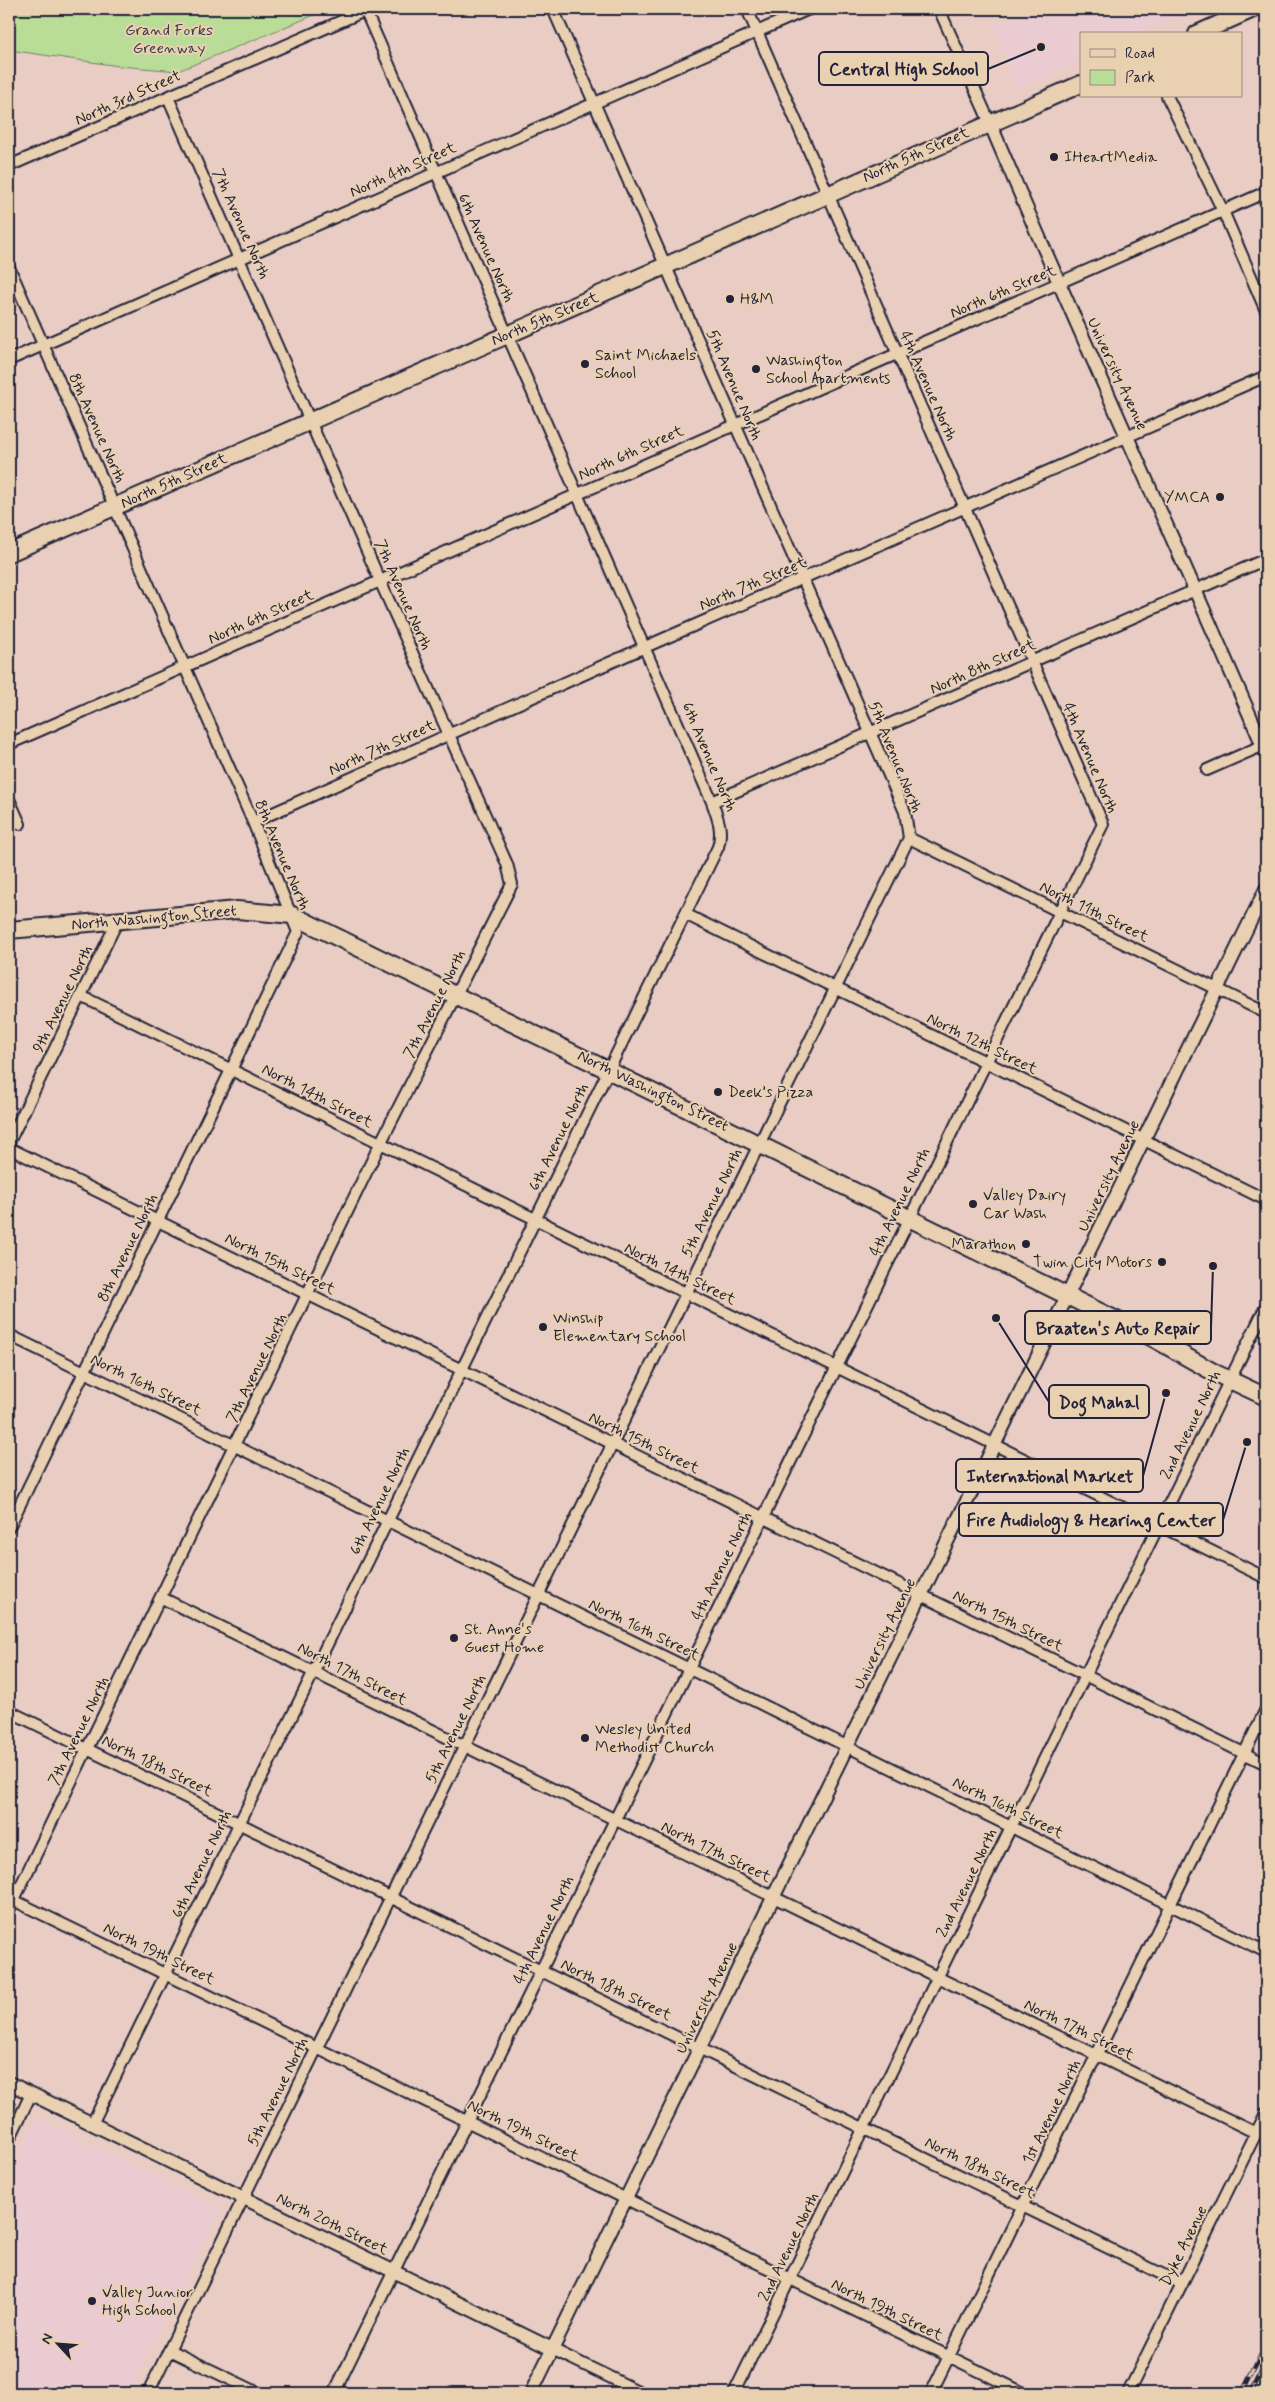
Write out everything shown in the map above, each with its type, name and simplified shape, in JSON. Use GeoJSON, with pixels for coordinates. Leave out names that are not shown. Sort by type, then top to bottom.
{"type":"FeatureCollection","features":[{"type":"Feature","properties":{"kind":"main road"},"geometry":{"type":"LineString","coordinates":[[1201,32],[1253,9]]}},
{"type":"Feature","properties":{"kind":"main road","name":"North 5th Street"},"geometry":{"type":"LineString","coordinates":[[9,553],[666,266],[990,122],[1080,84]]}},
{"type":"Feature","properties":{"kind":"main road","name":"North Washington Street"},"geometry":{"type":"LineString","coordinates":[[9,930],[237,910],[292,915],[1069,1296],[1153,1338],[1229,1380],[1266,1397]]}},
{"type":"Feature","properties":{"kind":"street","name":"5th Avenue North"},"geometry":{"type":"LineString","coordinates":[[148,2393],[758,1143],[836,989],[909,838],[905,812],[553,9]]}},
{"type":"Feature","properties":{"kind":"street","name":"4th Avenue North"},"geometry":{"type":"LineString","coordinates":[[334,2393],[1103,824],[747,9]]}},
{"type":"Feature","properties":{"kind":"street","name":"North 4th Street"},"geometry":{"type":"LineString","coordinates":[[9,360],[594,102],[810,9]]}},
{"type":"Feature","properties":{"kind":"street","name":"University Avenue"},"geometry":{"type":"LineString","coordinates":[[939,9],[990,122],[1058,285],[1128,437],[1265,748]]}},
{"type":"Feature","properties":{"kind":"street","name":"North 3rd Street"},"geometry":{"type":"LineString","coordinates":[[9,166],[367,10]]}},
{"type":"Feature","properties":{"kind":"street","name":"6th Avenue North"},"geometry":{"type":"LineString","coordinates":[[92,2124],[313,1670],[718,848],[721,836],[721,826],[712,802],[367,10]]}},
{"type":"Feature","properties":{"kind":"street","name":"7th Avenue North"},"geometry":{"type":"LineString","coordinates":[[9,1910],[11,1898],[162,1598],[380,1144],[512,884],[507,864],[448,735],[312,421],[168,97]]}},
{"type":"Feature","properties":{"kind":"street"},"geometry":{"type":"LineString","coordinates":[[1169,98],[1223,211],[1266,311]]}},
{"type":"Feature","properties":{"kind":"street","name":"North 6th Street"},"geometry":{"type":"LineString","coordinates":[[9,744],[734,424],[1058,285],[1266,192]]}},
{"type":"Feature","properties":{"kind":"street","name":"8th Avenue North"},"geometry":{"type":"LineString","coordinates":[[9,267],[253,822],[298,932],[9,1527]]}},
{"type":"Feature","properties":{"kind":"street","name":"North 7th Street"},"geometry":{"type":"LineString","coordinates":[[253,822],[645,647],[1266,376]]}},
{"type":"Feature","properties":{"kind":"street","name":"North 8th Street"},"geometry":{"type":"LineString","coordinates":[[712,802],[1266,559]]}},
{"type":"Feature","properties":{"kind":"street"},"geometry":{"type":"LineString","coordinates":[[1207,770],[1265,748]]}},
{"type":"Feature","properties":{"kind":"street"},"geometry":{"type":"LineString","coordinates":[[9,799],[20,824]]}},
{"type":"Feature","properties":{"kind":"street","name":"North 11th Street"},"geometry":{"type":"LineString","coordinates":[[909,838],[1266,1013]]}},
{"type":"Feature","properties":{"kind":"street","name":"University Avenue"},"geometry":{"type":"LineString","coordinates":[[531,2393],[1219,990],[1266,889]]}},
{"type":"Feature","properties":{"kind":"street","name":"North 12th Street"},"geometry":{"type":"LineString","coordinates":[[685,914],[1266,1200]]}},
{"type":"Feature","properties":{"kind":"street","name":"9th Avenue North"},"geometry":{"type":"LineString","coordinates":[[9,1142],[117,922]]}},
{"type":"Feature","properties":{"kind":"street","name":"North 14th Street"},"geometry":{"type":"LineString","coordinates":[[81,996],[1266,1578]]}},
{"type":"Feature","properties":{"kind":"street","name":"North 15th Street"},"geometry":{"type":"LineString","coordinates":[[9,1148],[1266,1764]]}},
{"type":"Feature","properties":{"kind":"street","name":"2nd Avenue North"},"geometry":{"type":"LineString","coordinates":[[734,2393],[1266,1306]]}},
{"type":"Feature","properties":{"kind":"street","name":"North 16th Street"},"geometry":{"type":"LineString","coordinates":[[9,1335],[1266,1952]]}},
{"type":"Feature","properties":{"kind":"street","name":"North 17th Street"},"geometry":{"type":"LineString","coordinates":[[162,1598],[313,1670],[464,1747],[1256,2133]]}},
{"type":"Feature","properties":{"kind":"street","name":"1st Avenue North"},"geometry":{"type":"LineString","coordinates":[[931,2393],[1266,1709]]}},
{"type":"Feature","properties":{"kind":"street","name":"North 18th Street"},"geometry":{"type":"LineString","coordinates":[[9,1710],[1182,2284]]}},
{"type":"Feature","properties":{"kind":"street","name":"North 19th Street"},"geometry":{"type":"LineString","coordinates":[[11,1898],[1024,2393]]}},
{"type":"Feature","properties":{"kind":"street","name":"North 20th Street"},"geometry":{"type":"LineString","coordinates":[[9,2083],[642,2393]]}},
{"type":"Feature","properties":{"kind":"street"},"geometry":{"type":"LineString","coordinates":[[9,2140],[31,2094]]}},
{"type":"Feature","properties":{"kind":"street","name":"Dyke Avenue"},"geometry":{"type":"LineString","coordinates":[[1128,2393],[1266,2113]]}},
{"type":"Feature","properties":{"kind":"street"},"geometry":{"type":"LineString","coordinates":[[169,2350],[259,2393]]}},
{"type":"Feature","properties":{"kind":"shaded area"},"geometry":{"type":"Polygon","coordinates":[[[1036,9],[1193,9],[1142,32],[1080,32],[1080,60],[1018,89],[993,25],[1036,9]]]}},
{"type":"Feature","properties":{"kind":"shaded area","name":"Valley Junior High School"},"geometry":{"type":"Polygon","coordinates":[[[36,2118],[220,2208],[129,2393],[9,2393],[9,2175],[36,2118]]]}},
{"type":"Feature","properties":{"kind":"green space","name":"Grand Forks Greenway"},"geometry":{"type":"Polygon","coordinates":[[[9,9],[329,9],[178,71],[119,66],[9,50],[9,9]]]}},
{"type":"Feature","properties":{"kind":"railway"},"geometry":{"type":"LineString","coordinates":[[1242,2393],[1266,2345]]}},
{"type":"Feature","properties":{"kind":"railway"},"geometry":{"type":"LineString","coordinates":[[1251,2393],[1266,2362]]}},
{"type":"Feature","properties":{"kind":"place","name":"Central High School"},"geometry":{"type":"Point","coordinates":[1041,47]}},
{"type":"Feature","properties":{"kind":"place","name":"IHeartMedia"},"geometry":{"type":"Point","coordinates":[1054,157]}},
{"type":"Feature","properties":{"kind":"place","name":"H&M"},"geometry":{"type":"Point","coordinates":[730,299]}},
{"type":"Feature","properties":{"kind":"place","name":"Saint Michaels School"},"geometry":{"type":"Point","coordinates":[585,364]}},
{"type":"Feature","properties":{"kind":"place","name":"Washington School Apartments"},"geometry":{"type":"Point","coordinates":[756,369]}},
{"type":"Feature","properties":{"kind":"place","name":"YMCA"},"geometry":{"type":"Point","coordinates":[1220,497]}},
{"type":"Feature","properties":{"kind":"place","name":"Deek’s Pizza"},"geometry":{"type":"Point","coordinates":[718,1092]}},
{"type":"Feature","properties":{"kind":"place","name":"Valley Dairy Car Wash"},"geometry":{"type":"Point","coordinates":[973,1204]}},
{"type":"Feature","properties":{"kind":"place","name":"Marathon"},"geometry":{"type":"Point","coordinates":[1026,1244]}},
{"type":"Feature","properties":{"kind":"place","name":"Twin City Motors"},"geometry":{"type":"Point","coordinates":[1162,1262]}},
{"type":"Feature","properties":{"kind":"place","name":"Braaten's Auto Repair"},"geometry":{"type":"Point","coordinates":[1213,1266]}},
{"type":"Feature","properties":{"kind":"place","name":"Dog Mahal"},"geometry":{"type":"Point","coordinates":[996,1318]}},
{"type":"Feature","properties":{"kind":"place","name":"Winship Elementary School"},"geometry":{"type":"Point","coordinates":[543,1327]}},
{"type":"Feature","properties":{"kind":"place","name":"International Market"},"geometry":{"type":"Point","coordinates":[1166,1393]}},
{"type":"Feature","properties":{"kind":"place","name":"Fire Audiology & Hearing Center"},"geometry":{"type":"Point","coordinates":[1247,1442]}},
{"type":"Feature","properties":{"kind":"place","name":"St. Anne's Guest Home"},"geometry":{"type":"Point","coordinates":[454,1638]}},
{"type":"Feature","properties":{"kind":"place","name":"Wesley United Methodist Church"},"geometry":{"type":"Point","coordinates":[585,1738]}},
{"type":"Feature","properties":{"kind":"place","name":"Valley Junior High School"},"geometry":{"type":"Point","coordinates":[92,2301]}}]}
